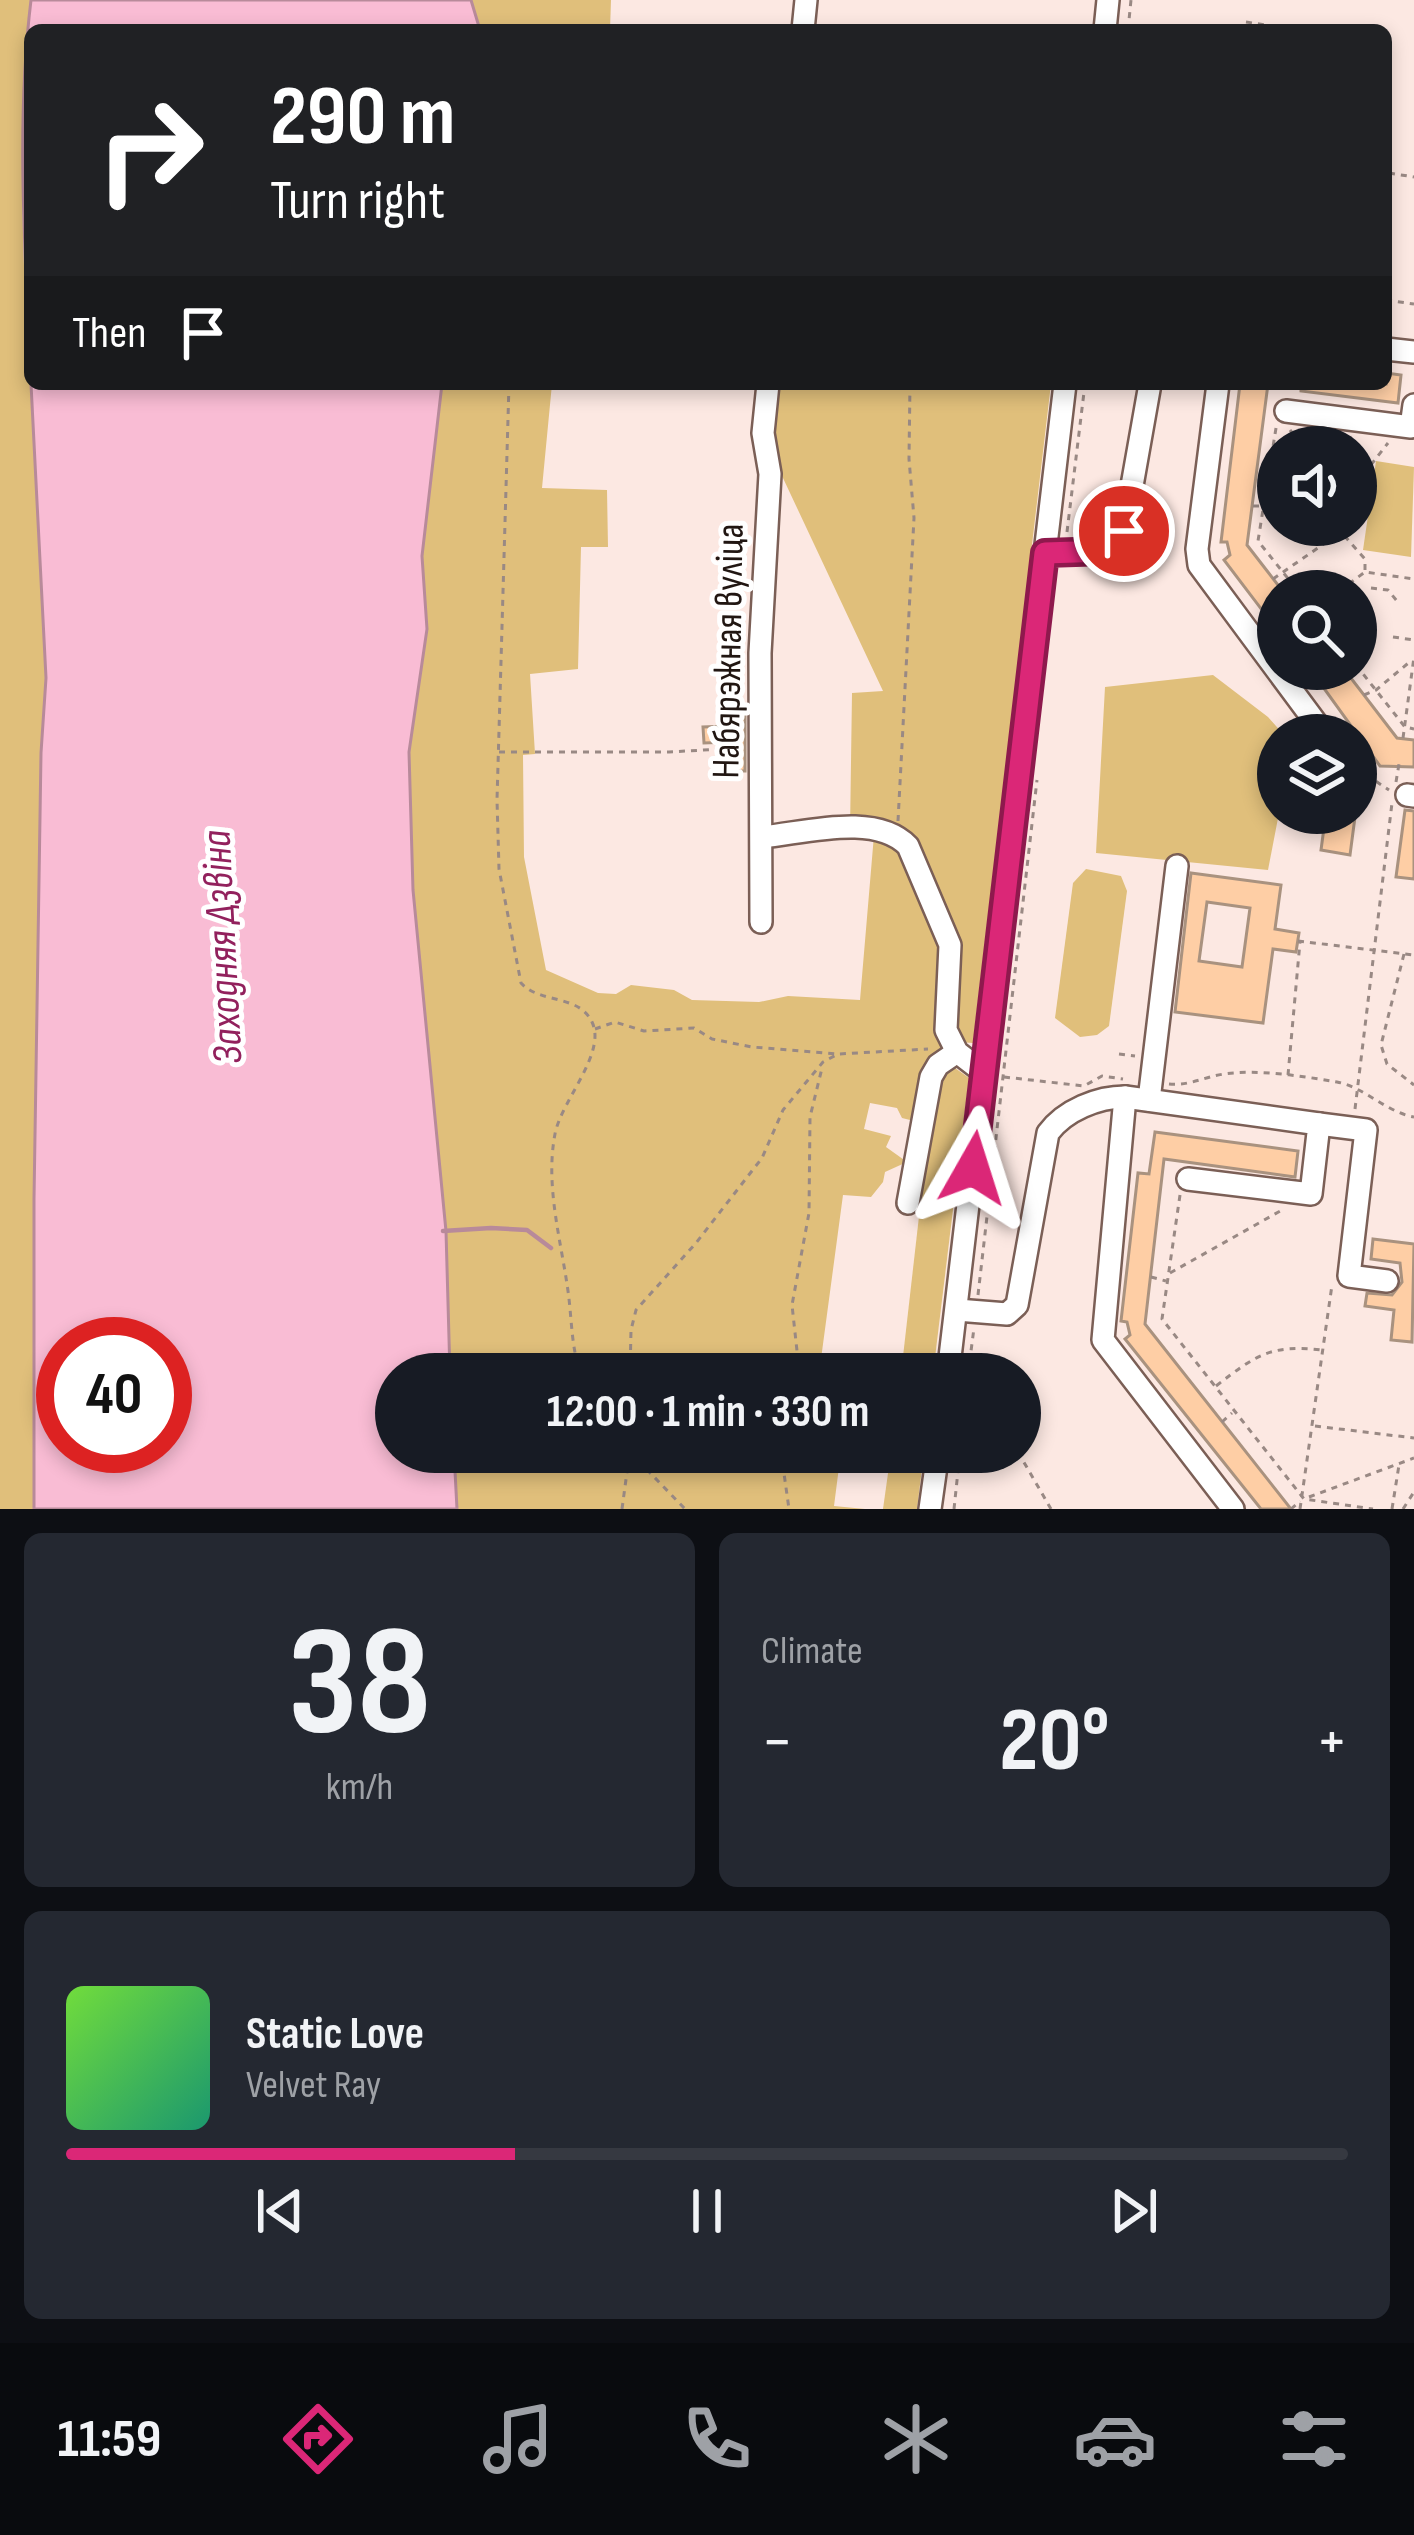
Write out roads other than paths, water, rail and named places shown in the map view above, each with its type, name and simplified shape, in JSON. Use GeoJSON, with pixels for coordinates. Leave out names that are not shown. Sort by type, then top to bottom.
{"type":"FeatureCollection","features":[{"type":"Feature","properties":{"kind":"street","name":"Набярэжная вуліца"},"geometry":{"type":"LineString","coordinates":[[761,922],[760,653],[770,474],[763,433],[767,390]]}},
{"type":"Feature","properties":{"kind":"street"},"geometry":{"type":"LineString","coordinates":[[954,1353],[966,1311],[1055,554],[1065,390]]}},
{"type":"Feature","properties":{"kind":"street"},"geometry":{"type":"LineString","coordinates":[[1055,554],[1106,551],[1124,531],[1149,390]]}},
{"type":"Feature","properties":{"kind":"street"},"geometry":{"type":"LineString","coordinates":[[1218,390],[1197,549],[1199,565],[1309,714]]}},
{"type":"Feature","properties":{"kind":"street"},"geometry":{"type":"LineString","coordinates":[[1282,413],[1411,427],[1414,405]]}},
{"type":"Feature","properties":{"kind":"street"},"geometry":{"type":"LineString","coordinates":[[762,837],[865,827],[897,835],[908,846],[950,945],[946,1030],[954,1048],[993,1075]]}},
{"type":"Feature","properties":{"kind":"street"},"geometry":{"type":"LineString","coordinates":[[1150,1091],[1178,866]]}},
{"type":"Feature","properties":{"kind":"street"},"geometry":{"type":"LineString","coordinates":[[908,1203],[931,1077],[954,1048]]}},
{"type":"Feature","properties":{"kind":"street"},"geometry":{"type":"LineString","coordinates":[[966,1311],[1007,1314],[1017,1305],[1048,1133],[1056,1123],[1105,1097],[1150,1091],[1366,1130],[1349,1276],[1387,1281]]}},
{"type":"Feature","properties":{"kind":"street"},"geometry":{"type":"LineString","coordinates":[[1125,1097],[1103,1340],[1233,1509]]}},
{"type":"Feature","properties":{"kind":"street"},"geometry":{"type":"LineString","coordinates":[[1184,1188],[1311,1194],[1319,1124]]}},
{"type":"Feature","properties":{"kind":"street"},"geometry":{"type":"LineString","coordinates":[[930,1509],[935,1473]]}},
{"type":"Feature","properties":{"kind":"water"},"geometry":{"type":"Polygon","coordinates":[[[31,0],[471,0],[478,24],[28,24],[31,0]]]}},
{"type":"Feature","properties":{"kind":"water","name":"Заходняя Дзвіна"},"geometry":{"type":"Polygon","coordinates":[[[31,390],[441,390],[422,556],[427,629],[409,752],[413,890],[446,1231],[449,1353],[375,1353],[375,1473],[455,1473],[457,1509],[34,1509],[34,1199],[46,678],[31,390]]]}},
{"type":"Feature","properties":{"kind":"waterway"},"geometry":{"type":"LineString","coordinates":[[443,1231],[527,1230],[551,1248]]}}]}
